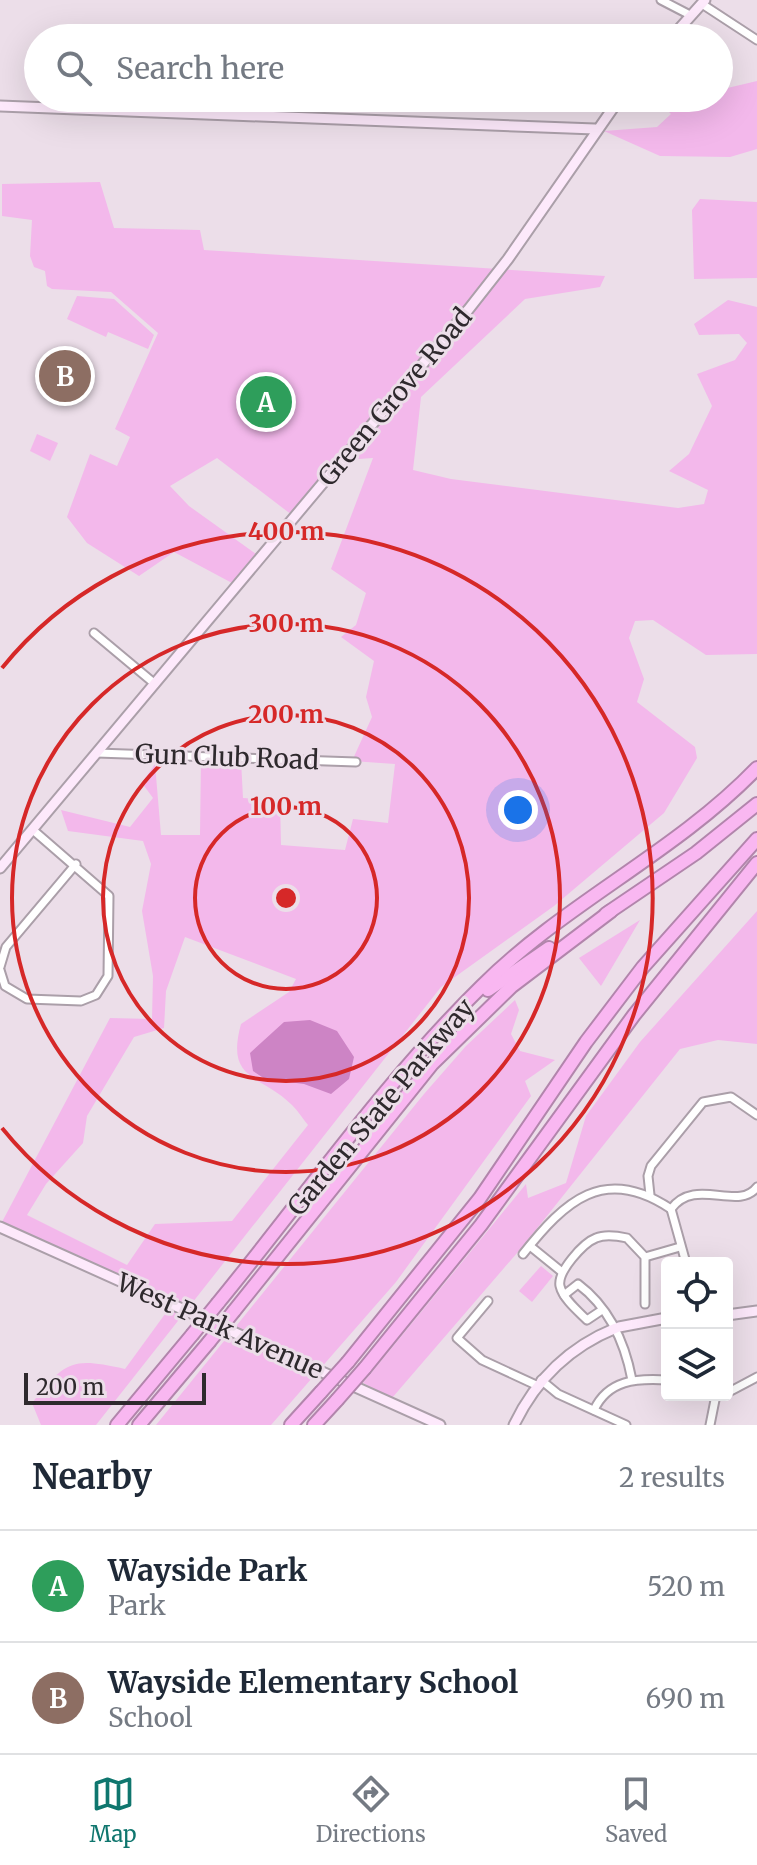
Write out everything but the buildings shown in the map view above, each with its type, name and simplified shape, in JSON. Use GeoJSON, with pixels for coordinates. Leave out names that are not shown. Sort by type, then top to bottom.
{"type":"FeatureCollection","features":[{"type":"Feature","properties":{"kind":"highway","name":"Garden State Parkway"},"geometry":{"type":"LineString","coordinates":[[117,1425],[400,1076],[502,968],[674,841],[757,768]]}},
{"type":"Feature","properties":{"kind":"highway"},"geometry":{"type":"LineString","coordinates":[[452,1020],[503,979],[696,853],[757,804]]}},
{"type":"Feature","properties":{"kind":"highway"},"geometry":{"type":"LineString","coordinates":[[291,1425],[348,1362],[480,1198],[586,1042],[643,967],[757,839]]}},
{"type":"Feature","properties":{"kind":"highway"},"geometry":{"type":"LineString","coordinates":[[314,1425],[365,1368],[473,1234],[634,1015],[757,863]]}},
{"type":"Feature","properties":{"kind":"highway","name":"Garden State Parkway"},"geometry":{"type":"LineString","coordinates":[[139,1425],[432,1064],[512,986],[611,911]]}},
{"type":"Feature","properties":{"kind":"street"},"geometry":{"type":"LineString","coordinates":[[661,0],[690,15]]}},
{"type":"Feature","properties":{"kind":"street"},"geometry":{"type":"LineString","coordinates":[[683,24],[704,3],[757,40]]}},
{"type":"Feature","properties":{"kind":"street"},"geometry":{"type":"LineString","coordinates":[[0,106],[24,107]]}},
{"type":"Feature","properties":{"kind":"street"},"geometry":{"type":"LineString","coordinates":[[155,112],[595,129]]}},
{"type":"Feature","properties":{"kind":"street","name":"Green Grove Road"},"geometry":{"type":"LineString","coordinates":[[0,868],[492,281],[609,112]]}},
{"type":"Feature","properties":{"kind":"street"},"geometry":{"type":"LineString","coordinates":[[94,633],[155,684]]}},
{"type":"Feature","properties":{"kind":"street","name":"Gun Club Road"},"geometry":{"type":"LineString","coordinates":[[97,753],[356,762]]}},
{"type":"Feature","properties":{"kind":"street"},"geometry":{"type":"LineString","coordinates":[[33,830],[76,864],[106,890],[111,902],[108,976],[101,989],[81,1001],[27,999],[5,986],[0,968],[6,947],[76,864]]}},
{"type":"Feature","properties":{"kind":"street"},"geometry":{"type":"LineString","coordinates":[[650,1195],[648,1176],[651,1166],[703,1102],[731,1097],[757,1115]]}},
{"type":"Feature","properties":{"kind":"street"},"geometry":{"type":"LineString","coordinates":[[671,1209],[679,1199],[689,1194],[746,1196],[757,1187]]}},
{"type":"Feature","properties":{"kind":"street"},"geometry":{"type":"LineString","coordinates":[[523,1254],[555,1215],[577,1198],[602,1191],[650,1195],[671,1209],[684,1257]]}},
{"type":"Feature","properties":{"kind":"street","name":"West Park Avenue"},"geometry":{"type":"LineString","coordinates":[[0,1227],[440,1425]]}},
{"type":"Feature","properties":{"kind":"street"},"geometry":{"type":"LineString","coordinates":[[602,1310],[587,1320],[564,1295],[560,1283],[562,1272],[590,1241],[600,1237],[627,1238],[645,1257],[645,1304]]}},
{"type":"Feature","properties":{"kind":"street"},"geometry":{"type":"LineString","coordinates":[[530,1246],[562,1272]]}},
{"type":"Feature","properties":{"kind":"street"},"geometry":{"type":"LineString","coordinates":[[645,1257],[680,1247]]}},
{"type":"Feature","properties":{"kind":"street"},"geometry":{"type":"LineString","coordinates":[[564,1295],[578,1284],[618,1328],[632,1380]]}},
{"type":"Feature","properties":{"kind":"street"},"geometry":{"type":"LineString","coordinates":[[488,1301],[457,1338],[482,1360],[539,1383],[626,1425]]}},
{"type":"Feature","properties":{"kind":"street"},"geometry":{"type":"LineString","coordinates":[[733,1314],[757,1311]]}},
{"type":"Feature","properties":{"kind":"street"},"geometry":{"type":"LineString","coordinates":[[514,1425],[539,1383],[581,1346],[618,1328],[661,1319]]}},
{"type":"Feature","properties":{"kind":"street"},"geometry":{"type":"LineString","coordinates":[[733,1390],[757,1377]]}},
{"type":"Feature","properties":{"kind":"street"},"geometry":{"type":"LineString","coordinates":[[594,1410],[604,1393],[632,1380],[661,1380]]}},
{"type":"Feature","properties":{"kind":"street"},"geometry":{"type":"LineString","coordinates":[[710,1425],[713,1401]]}},
{"type":"Feature","properties":{"kind":"shaded area"},"geometry":{"type":"Polygon","coordinates":[[[757,81],[757,149],[730,157],[660,156],[604,131],[657,127],[671,114],[669,112],[733,112],[733,87],[757,81]]]}},
{"type":"Feature","properties":{"kind":"shaded area"},"geometry":{"type":"Polygon","coordinates":[[[100,182],[114,228],[200,230],[204,250],[605,276],[600,287],[525,299],[421,397],[413,470],[451,479],[678,508],[704,504],[708,490],[669,471],[689,454],[712,406],[697,374],[735,360],[747,343],[739,334],[699,335],[694,324],[728,300],[757,307],[757,654],[706,655],[653,620],[635,621],[629,638],[644,679],[637,702],[695,747],[697,758],[664,813],[554,906],[441,987],[96,1425],[41,1425],[32,1403],[53,1378],[71,1366],[92,1363],[125,1369],[173,1303],[2,1222],[110,1018],[152,1019],[153,976],[142,911],[151,864],[143,841],[68,831],[61,810],[130,827],[153,798],[142,783],[155,764],[161,835],[200,835],[201,759],[241,760],[243,798],[280,800],[281,845],[345,850],[353,819],[388,823],[395,764],[352,761],[372,717],[366,697],[374,661],[341,637],[356,625],[366,593],[331,569],[373,458],[344,460],[292,515],[217,458],[170,486],[189,506],[256,554],[232,583],[174,552],[139,576],[87,543],[67,517],[90,454],[117,466],[130,437],[115,429],[158,333],[111,292],[52,289],[47,286],[45,271],[34,267],[30,256],[32,220],[2,216],[2,184],[100,182]],[[185,937],[166,991],[164,1028],[134,1037],[87,1116],[83,1143],[46,1184],[27,1215],[127,1265],[155,1224],[232,1221],[308,1125],[292,1105],[249,1075],[238,1057],[241,1024],[289,992],[296,979],[185,937]]]}},
{"type":"Feature","properties":{"kind":"shaded area"},"geometry":{"type":"Polygon","coordinates":[[[700,199],[757,202],[757,278],[694,279],[692,210],[700,199]]]}},
{"type":"Feature","properties":{"kind":"shaded area"},"geometry":{"type":"Polygon","coordinates":[[[77,296],[114,299],[154,335],[148,349],[108,332],[106,337],[67,319],[77,296]]]}},
{"type":"Feature","properties":{"kind":"shaded area"},"geometry":{"type":"Polygon","coordinates":[[[37,434],[58,443],[50,461],[30,451],[37,434]]]}},
{"type":"Feature","properties":{"kind":"shaded area"},"geometry":{"type":"Polygon","coordinates":[[[757,911],[757,1044],[718,1040],[680,1049],[523,1246],[392,1398],[363,1383],[526,1184],[528,1198],[566,1183],[586,1116],[640,1042],[757,911]]]}},
{"type":"Feature","properties":{"kind":"shaded area"},"geometry":{"type":"Polygon","coordinates":[[[640,920],[601,986],[579,958],[640,920]]]}},
{"type":"Feature","properties":{"kind":"shaded area"},"geometry":{"type":"Polygon","coordinates":[[[515,1000],[519,1010],[511,1034],[520,1051],[555,1060],[525,1081],[531,1096],[396,1282],[271,1425],[156,1425],[424,1094],[466,1046],[515,1000]]]}},
{"type":"Feature","properties":{"kind":"shaded area"},"geometry":{"type":"Polygon","coordinates":[[[310,1020],[337,1031],[354,1057],[349,1079],[331,1094],[304,1084],[265,1079],[253,1071],[250,1053],[284,1022],[310,1020]]]}},
{"type":"Feature","properties":{"kind":"shaded area"},"geometry":{"type":"Polygon","coordinates":[[[541,1266],[553,1276],[532,1302],[519,1291],[541,1266]]]}},
{"type":"Feature","properties":{"kind":"place","name":"Wayside Elementary School"},"geometry":{"type":"Point","coordinates":[65,376]}},
{"type":"Feature","properties":{"kind":"place","name":"Wayside Park"},"geometry":{"type":"Point","coordinates":[266,402]}}]}
